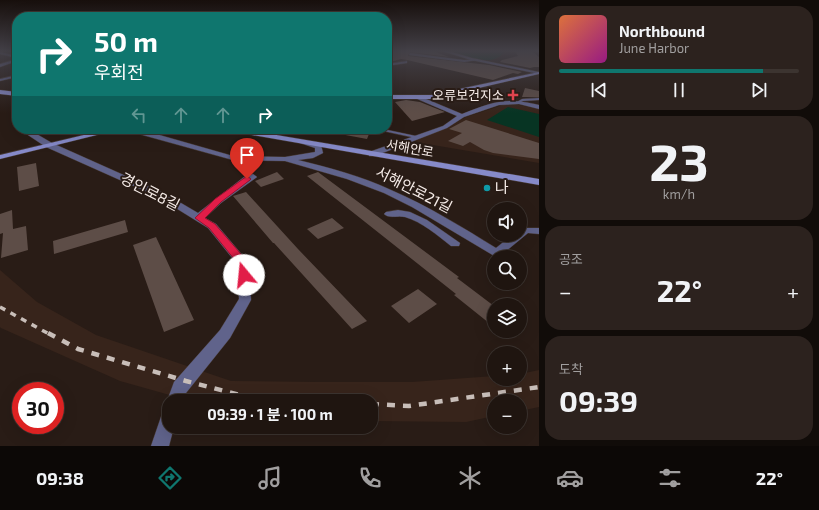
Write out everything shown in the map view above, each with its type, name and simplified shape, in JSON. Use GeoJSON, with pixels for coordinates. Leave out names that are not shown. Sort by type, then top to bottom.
{"type":"FeatureCollection","features":[{"type":"Feature","properties":{"kind":"main road"},"geometry":{"type":"LineString","coordinates":[[392,97],[417,97],[443,94],[539,73]]}},
{"type":"Feature","properties":{"kind":"main road"},"geometry":{"type":"LineString","coordinates":[[0,92],[12,93]]}},
{"type":"Feature","properties":{"kind":"main road"},"geometry":{"type":"LineString","coordinates":[[0,157],[98,134]]}},
{"type":"Feature","properties":{"kind":"main road","name":"서해안로"},"geometry":{"type":"LineString","coordinates":[[256,134],[539,182]]}},
{"type":"Feature","properties":{"kind":"street"},"geometry":{"type":"LineString","coordinates":[[0,80],[12,77]]}},
{"type":"Feature","properties":{"kind":"street"},"geometry":{"type":"LineString","coordinates":[[417,97],[462,116]]}},
{"type":"Feature","properties":{"kind":"street"},"geometry":{"type":"LineString","coordinates":[[372,154],[446,127],[462,116],[498,103],[519,102],[539,107]]}},
{"type":"Feature","properties":{"kind":"street"},"geometry":{"type":"LineString","coordinates":[[30,134],[49,146]]}},
{"type":"Feature","properties":{"kind":"street","name":"서해안로21길"},"geometry":{"type":"LineString","coordinates":[[149,134],[233,158],[285,159],[310,156],[319,153],[318,147],[304,143]]}},
{"type":"Feature","properties":{"kind":"street","name":"경인로8길"},"geometry":{"type":"LineString","coordinates":[[49,146],[161,195],[212,226],[243,263],[245,300],[225,334],[180,388],[178,394]]}},
{"type":"Feature","properties":{"kind":"street","name":"서해안로21길"},"geometry":{"type":"LineString","coordinates":[[285,159],[339,173],[388,191],[441,219],[496,253],[511,242]]}},
{"type":"Feature","properties":{"kind":"street"},"geometry":{"type":"LineString","coordinates":[[199,218],[218,201],[247,179],[252,177]]}},
{"type":"Feature","properties":{"kind":"street"},"geometry":{"type":"LineString","coordinates":[[389,214],[395,213],[408,215],[455,243]]}},
{"type":"Feature","properties":{"kind":"street","name":"서해안로21길"},"geometry":{"type":"LineString","coordinates":[[527,230],[539,231]]}},
{"type":"Feature","properties":{"kind":"street"},"geometry":{"type":"LineString","coordinates":[[160,446],[164,434]]}},
{"type":"Feature","properties":{"kind":"lane"},"geometry":{"type":"LineString","coordinates":[[519,102],[522,100],[539,99]]}},
{"type":"Feature","properties":{"kind":"lane"},"geometry":{"type":"LineString","coordinates":[[392,132],[416,137]]}},
{"type":"Feature","properties":{"kind":"shaded area"},"geometry":{"type":"Polygon","coordinates":[[[509,103],[539,109],[539,163],[415,141],[466,117],[509,103]]]}},
{"type":"Feature","properties":{"kind":"shaded area"},"geometry":{"type":"Polygon","coordinates":[[[0,270],[37,302],[96,335],[231,381],[412,382],[487,377],[487,386],[527,386],[527,373],[539,370],[539,407],[527,410],[527,394],[487,394],[487,418],[466,422],[378,421],[378,394],[166,394],[120,381],[0,327],[0,270]]]}},
{"type":"Feature","properties":{"kind":"green space"},"geometry":{"type":"Polygon","coordinates":[[[508,107],[539,114],[539,137],[487,120],[508,107]]]}},
{"type":"Feature","properties":{"kind":"building"},"geometry":{"type":"Polygon","coordinates":[[[458,72],[522,72],[518,74],[513,73],[493,80],[458,72]]]}},
{"type":"Feature","properties":{"kind":"building"},"geometry":{"type":"Polygon","coordinates":[[[525,88],[539,91],[539,97],[522,97],[525,88]]]}},
{"type":"Feature","properties":{"kind":"building"},"geometry":{"type":"Polygon","coordinates":[[[406,100],[420,102],[445,112],[412,121],[395,102],[406,100]]]}},
{"type":"Feature","properties":{"kind":"building"},"geometry":{"type":"Polygon","coordinates":[[[466,120],[539,143],[539,159],[493,153],[470,142],[463,146],[448,141],[462,133],[449,129],[466,120]]]}},
{"type":"Feature","properties":{"kind":"building"},"geometry":{"type":"Polygon","coordinates":[[[340,134],[369,134],[367,139],[340,134]]]}},
{"type":"Feature","properties":{"kind":"building"},"geometry":{"type":"Polygon","coordinates":[[[36,163],[39,186],[19,191],[17,167],[36,163]]]}},
{"type":"Feature","properties":{"kind":"building"},"geometry":{"type":"Polygon","coordinates":[[[277,172],[284,179],[261,187],[255,181],[277,172]]]}},
{"type":"Feature","properties":{"kind":"building"},"geometry":{"type":"Polygon","coordinates":[[[318,172],[459,277],[457,278],[487,301],[487,321],[454,295],[456,294],[307,176],[318,172]]]}},
{"type":"Feature","properties":{"kind":"building"},"geometry":{"type":"Polygon","coordinates":[[[246,192],[367,321],[352,329],[273,243],[233,196],[246,192]]]}},
{"type":"Feature","properties":{"kind":"building"},"geometry":{"type":"Polygon","coordinates":[[[12,210],[13,229],[26,226],[28,250],[1,258],[3,233],[0,234],[0,214],[12,210]]]}},
{"type":"Feature","properties":{"kind":"building"},"geometry":{"type":"Polygon","coordinates":[[[332,218],[344,228],[318,239],[307,229],[332,218]]]}},
{"type":"Feature","properties":{"kind":"building"},"geometry":{"type":"Polygon","coordinates":[[[125,220],[128,232],[54,254],[53,241],[125,220]]]}},
{"type":"Feature","properties":{"kind":"building"},"geometry":{"type":"Polygon","coordinates":[[[156,237],[194,320],[164,332],[133,245],[156,237]]]}},
{"type":"Feature","properties":{"kind":"building"},"geometry":{"type":"Polygon","coordinates":[[[418,289],[437,304],[409,323],[391,306],[418,289]]]}},
{"type":"Feature","properties":{"kind":"railway"},"geometry":{"type":"LineString","coordinates":[[0,307],[49,334]]}},
{"type":"Feature","properties":{"kind":"railway"},"geometry":{"type":"LineString","coordinates":[[48,333],[78,349],[186,381],[236,394]]}},
{"type":"Feature","properties":{"kind":"railway"},"geometry":{"type":"LineString","coordinates":[[378,404],[409,406],[539,387]]}},
{"type":"Feature","properties":{"kind":"place","name":"오류보건지소"},"geometry":{"type":"Point","coordinates":[513,95]}},
{"type":"Feature","properties":{"kind":"place","name":"나"},"geometry":{"type":"Point","coordinates":[487,188]}},
{"type":"Feature","properties":{"kind":"route"},"geometry":{"type":"LineString","coordinates":[[244,275],[243,263],[212,226],[199,218],[218,201],[247,179]]}}]}
